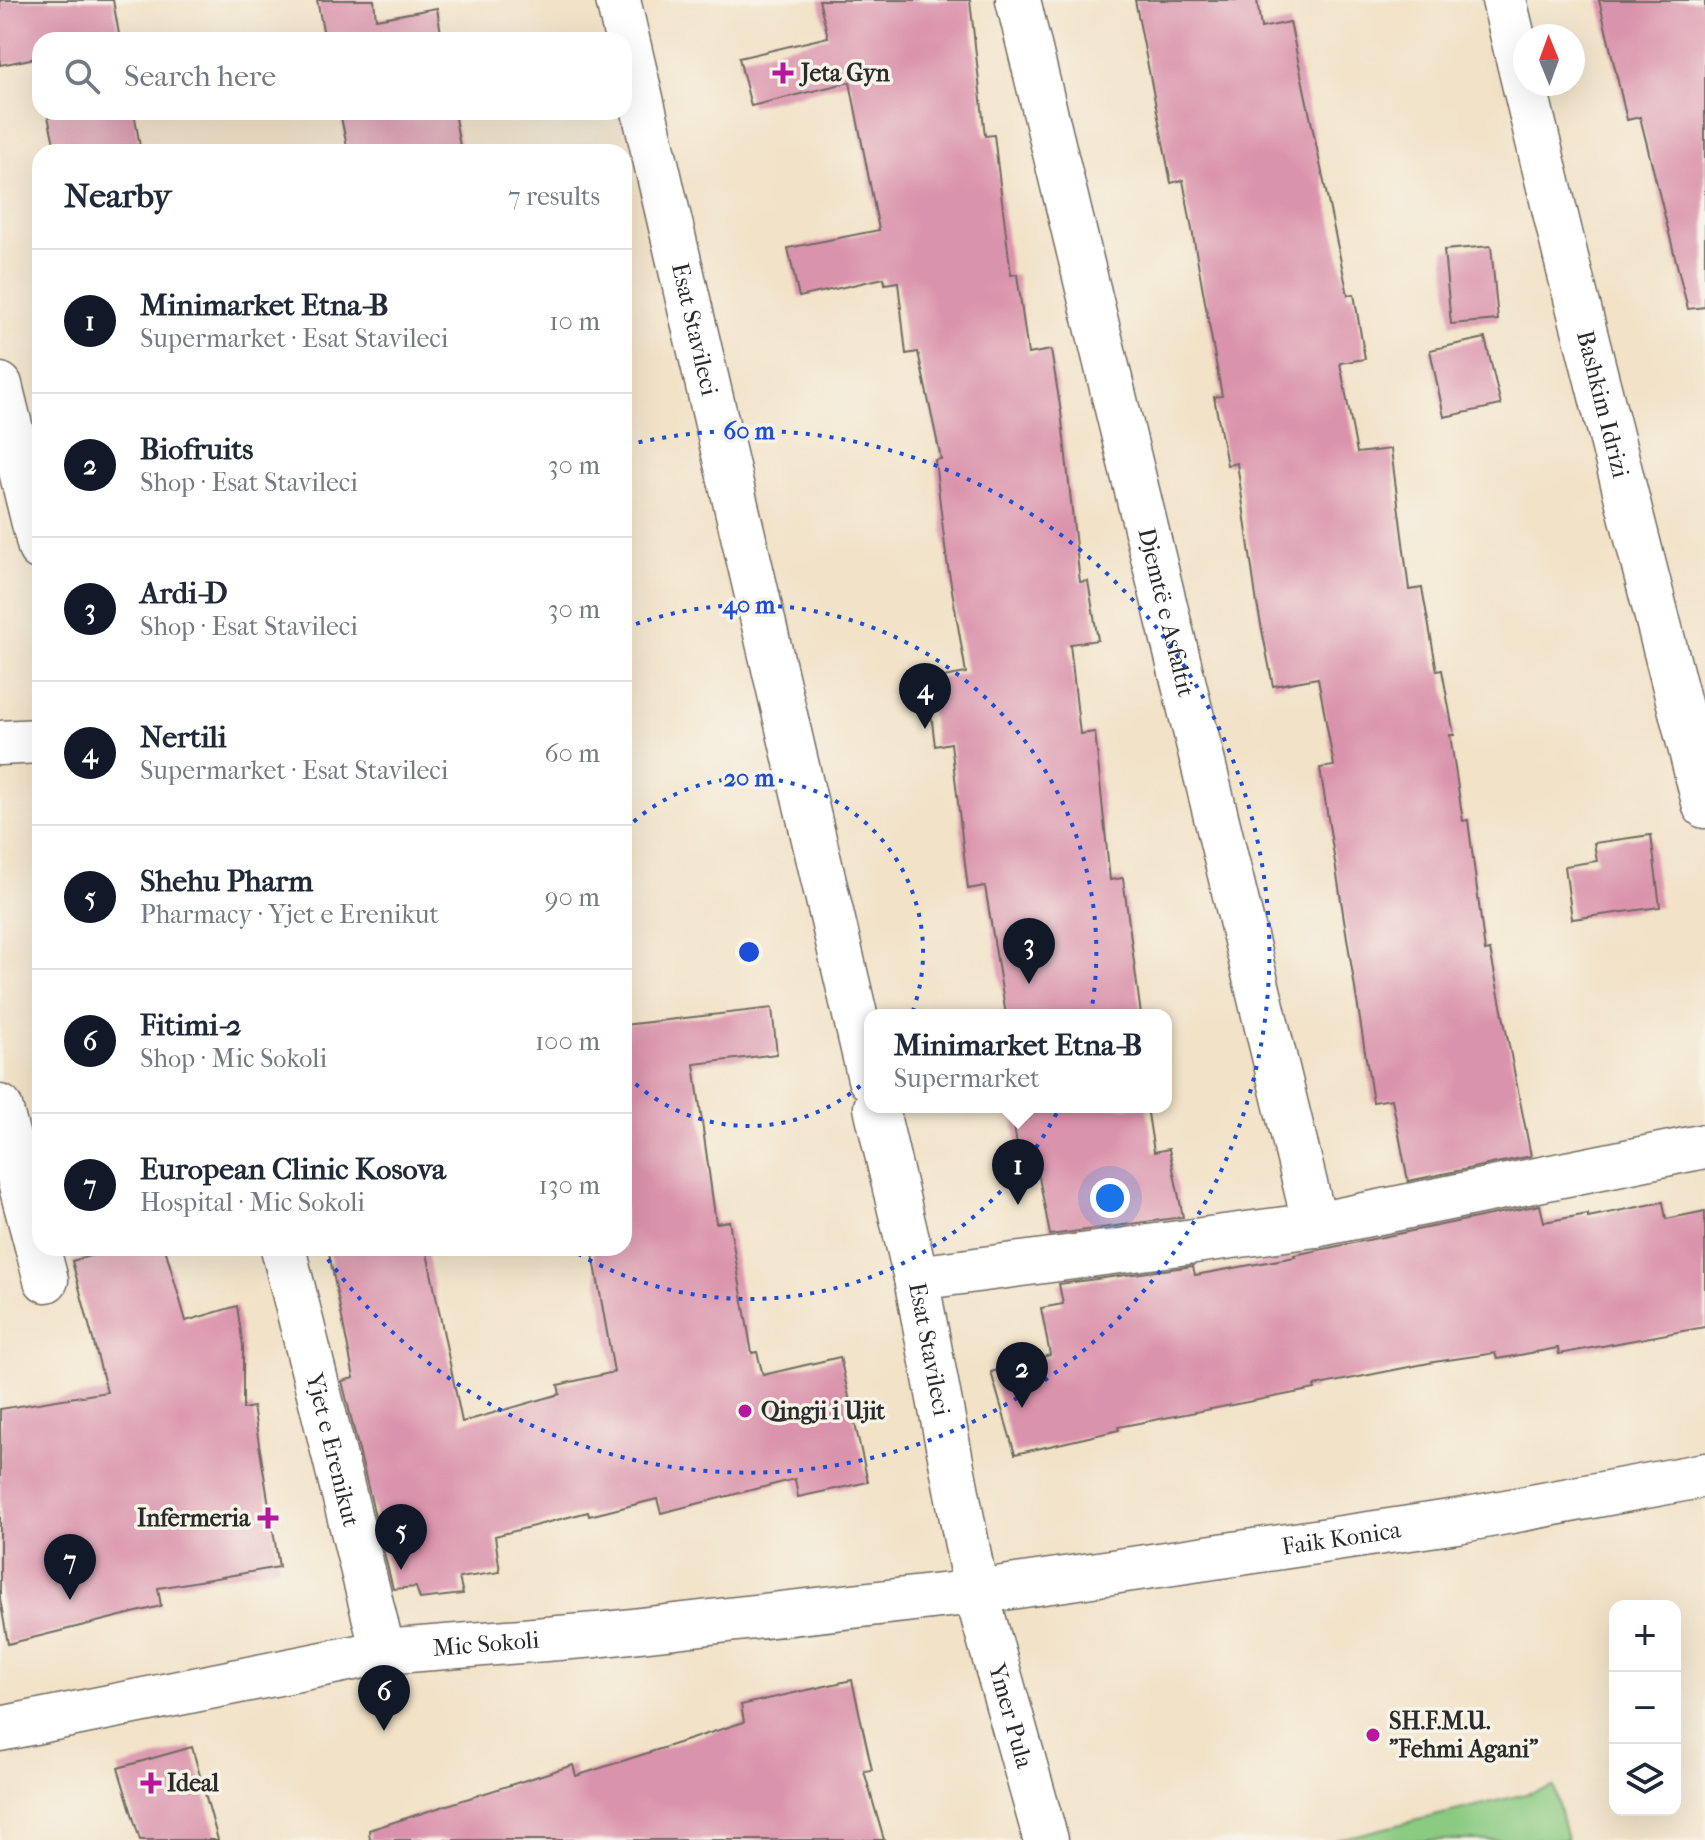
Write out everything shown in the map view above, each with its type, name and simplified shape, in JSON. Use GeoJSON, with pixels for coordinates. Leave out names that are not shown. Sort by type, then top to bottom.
{"type":"FeatureCollection","features":[{"type":"Feature","properties":{"kind":"street","name":"Esat Stavileci"},"geometry":{"type":"LineString","coordinates":[[618,0],[625,32]]}},
{"type":"Feature","properties":{"kind":"street","name":"Djemtë e Asfaltit"},"geometry":{"type":"LineString","coordinates":[[1018,0],[1315,1225]]}},
{"type":"Feature","properties":{"kind":"street","name":"Bashkim Idrizi"},"geometry":{"type":"LineString","coordinates":[[1504,0],[1705,806]]}},
{"type":"Feature","properties":{"kind":"street","name":"Esat Stavileci"},"geometry":{"type":"LineString","coordinates":[[632,60],[864,1053]]}},
{"type":"Feature","properties":{"kind":"street"},"geometry":{"type":"LineString","coordinates":[[0,385],[32,515]]}},
{"type":"Feature","properties":{"kind":"street"},"geometry":{"type":"LineString","coordinates":[[0,743],[32,741]]}},
{"type":"Feature","properties":{"kind":"street"},"geometry":{"type":"LineString","coordinates":[[0,1107],[32,1227]]}},
{"type":"Feature","properties":{"kind":"street","name":"Esat Stavileci"},"geometry":{"type":"LineString","coordinates":[[877,1113],[916,1278],[976,1592]]}},
{"type":"Feature","properties":{"kind":"street"},"geometry":{"type":"LineString","coordinates":[[916,1278],[1315,1225],[1705,1146]]}},
{"type":"Feature","properties":{"kind":"street"},"geometry":{"type":"LineString","coordinates":[[40,1256],[46,1280]]}},
{"type":"Feature","properties":{"kind":"street","name":"Yjet e Erenikut"},"geometry":{"type":"LineString","coordinates":[[285,1256],[383,1652]]}},
{"type":"Feature","properties":{"kind":"street","name":"Faik Konica"},"geometry":{"type":"LineString","coordinates":[[976,1592],[1457,1521],[1705,1475]]}},
{"type":"Feature","properties":{"kind":"street","name":"Mic Sokoli"},"geometry":{"type":"LineString","coordinates":[[0,1729],[383,1652],[596,1635],[976,1592]]}},
{"type":"Feature","properties":{"kind":"street","name":"Ymer Pula"},"geometry":{"type":"LineString","coordinates":[[976,1592],[1046,1840]]}},
{"type":"Feature","properties":{"kind":"green space"},"geometry":{"type":"Polygon","coordinates":[[[1554,1787],[1567,1840],[1335,1840],[1554,1787]]]}},
{"type":"Feature","properties":{"kind":"building"},"geometry":{"type":"Polygon","coordinates":[[[0,0],[113,0],[119,32],[32,32],[32,59],[0,65],[0,0]]]}},
{"type":"Feature","properties":{"kind":"building"},"geometry":{"type":"Polygon","coordinates":[[[317,0],[374,0],[376,19],[437,8],[441,32],[323,32],[317,0]]]}},
{"type":"Feature","properties":{"kind":"building"},"geometry":{"type":"Polygon","coordinates":[[[819,0],[970,0],[985,136],[994,135],[1011,275],[1017,274],[1028,354],[1051,350],[1080,582],[1088,581],[1098,640],[1070,644],[1080,734],[1095,732],[1110,880],[1123,878],[1140,1009],[1005,1009],[985,886],[968,889],[951,743],[935,746],[927,680],[966,673],[946,555],[935,460],[941,459],[918,352],[906,354],[898,282],[885,284],[884,278],[799,297],[788,248],[879,230],[850,82],[751,106],[739,58],[828,37],[819,0]]]}},
{"type":"Feature","properties":{"kind":"building"},"geometry":{"type":"Polygon","coordinates":[[[1135,0],[1257,0],[1261,28],[1290,22],[1348,295],[1354,294],[1365,359],[1340,363],[1357,453],[1391,449],[1409,590],[1422,588],[1437,671],[1442,670],[1454,735],[1450,735],[1463,821],[1468,820],[1485,951],[1490,950],[1531,1156],[1408,1181],[1392,1099],[1373,1102],[1320,768],[1334,766],[1318,678],[1273,686],[1257,604],[1237,463],[1227,465],[1214,397],[1222,396],[1183,180],[1171,183],[1135,0]]]}},
{"type":"Feature","properties":{"kind":"building"},"geometry":{"type":"Polygon","coordinates":[[[1599,0],[1705,0],[1705,307],[1688,309],[1640,117],[1627,120],[1599,0]]]}},
{"type":"Feature","properties":{"kind":"building"},"geometry":{"type":"Polygon","coordinates":[[[49,120],[135,120],[140,144],[54,144],[49,120]]]}},
{"type":"Feature","properties":{"kind":"building"},"geometry":{"type":"Polygon","coordinates":[[[342,120],[455,120],[460,144],[346,144],[342,120]]]}},
{"type":"Feature","properties":{"kind":"building"},"geometry":{"type":"Polygon","coordinates":[[[1491,246],[1498,320],[1451,324],[1444,250],[1491,246]]]}},
{"type":"Feature","properties":{"kind":"building"},"geometry":{"type":"Polygon","coordinates":[[[1485,338],[1501,405],[1444,417],[1430,350],[1485,338]]]}},
{"type":"Feature","properties":{"kind":"building"},"geometry":{"type":"Polygon","coordinates":[[[1651,835],[1660,907],[1572,919],[1565,866],[1597,861],[1594,843],[1651,835]]]}},
{"type":"Feature","properties":{"kind":"building"},"geometry":{"type":"Polygon","coordinates":[[[772,1008],[777,1054],[694,1064],[716,1223],[729,1221],[752,1353],[757,1352],[763,1375],[840,1357],[868,1482],[798,1497],[795,1479],[661,1513],[657,1499],[589,1516],[588,1512],[495,1536],[500,1572],[459,1578],[463,1594],[420,1599],[416,1587],[393,1589],[342,1381],[354,1378],[330,1256],[428,1256],[462,1422],[560,1394],[558,1385],[614,1372],[593,1256],[632,1256],[632,1024],[772,1008]]]}},
{"type":"Feature","properties":{"kind":"building"},"geometry":{"type":"Polygon","coordinates":[[[1012,1113],[1148,1113],[1154,1152],[1169,1149],[1183,1217],[1050,1235],[1036,1161],[1020,1164],[1012,1113]]]}},
{"type":"Feature","properties":{"kind":"building"},"geometry":{"type":"Polygon","coordinates":[[[1663,1202],[1666,1219],[1705,1211],[1705,1327],[1559,1354],[1558,1348],[1497,1359],[1495,1353],[1434,1362],[1314,1386],[1315,1389],[1118,1427],[1119,1430],[1015,1454],[991,1372],[1050,1355],[1041,1308],[1063,1304],[1059,1284],[1193,1266],[1195,1275],[1540,1205],[1544,1222],[1663,1202]]]}},
{"type":"Feature","properties":{"kind":"building"},"geometry":{"type":"Polygon","coordinates":[[[90,1256],[167,1256],[186,1321],[237,1306],[243,1346],[243,1409],[253,1407],[279,1567],[158,1588],[161,1606],[8,1644],[0,1599],[0,1409],[107,1392],[72,1261],[90,1256]]]}},
{"type":"Feature","properties":{"kind":"building"},"geometry":{"type":"Polygon","coordinates":[[[852,1680],[872,1770],[864,1771],[884,1840],[370,1840],[369,1830],[573,1765],[576,1776],[744,1722],[741,1705],[852,1680]]]}},
{"type":"Feature","properties":{"kind":"building"},"geometry":{"type":"Polygon","coordinates":[[[192,1747],[218,1840],[140,1840],[118,1768],[192,1747]]]}},
{"type":"Feature","properties":{"kind":"place","name":"Jeta Gyn"},"geometry":{"type":"Point","coordinates":[783,73]}},
{"type":"Feature","properties":{"kind":"place","name":"Nertili"},"geometry":{"type":"Point","coordinates":[925,729]}},
{"type":"Feature","properties":{"kind":"place","name":"Ardi-D"},"geometry":{"type":"Point","coordinates":[1029,984]}},
{"type":"Feature","properties":{"kind":"place","name":"Minimarket Etna-B"},"geometry":{"type":"Point","coordinates":[1018,1205]}},
{"type":"Feature","properties":{"kind":"place","name":"Biofruits"},"geometry":{"type":"Point","coordinates":[1022,1408]}},
{"type":"Feature","properties":{"kind":"place","name":"Qingji i Ujit"},"geometry":{"type":"Point","coordinates":[745,1411]}},
{"type":"Feature","properties":{"kind":"place","name":"Infermeria"},"geometry":{"type":"Point","coordinates":[268,1518]}},
{"type":"Feature","properties":{"kind":"place","name":"Shehu Pharm"},"geometry":{"type":"Point","coordinates":[401,1570]}},
{"type":"Feature","properties":{"kind":"place","name":"European Clinic Kosova"},"geometry":{"type":"Point","coordinates":[70,1600]}},
{"type":"Feature","properties":{"kind":"place","name":"Fitimi-2"},"geometry":{"type":"Point","coordinates":[384,1731]}},
{"type":"Feature","properties":{"kind":"place","name":"SH.F.M.U. \"Fehmi Agani\""},"geometry":{"type":"Point","coordinates":[1373,1735]}},
{"type":"Feature","properties":{"kind":"place","name":"Ideal"},"geometry":{"type":"Point","coordinates":[151,1783]}}]}
